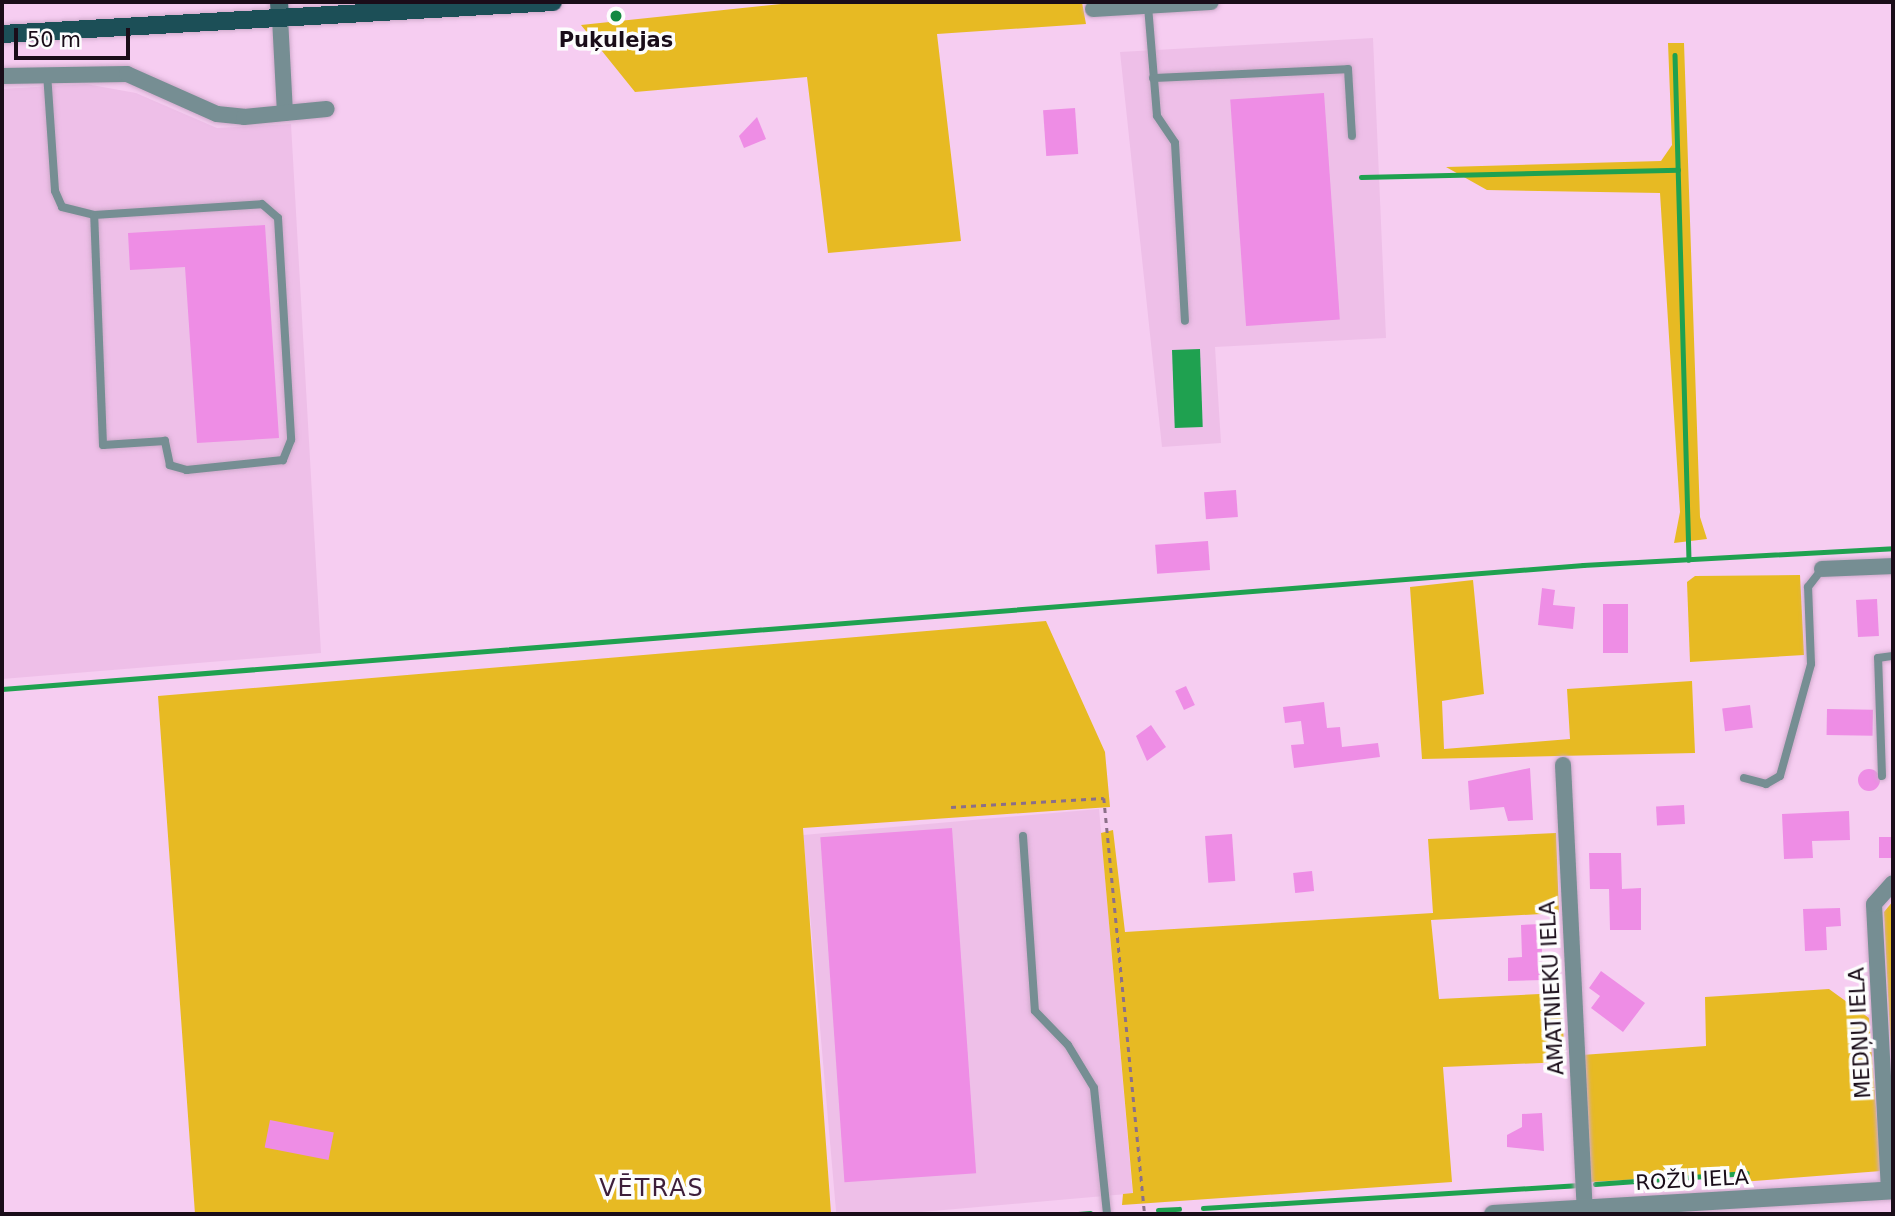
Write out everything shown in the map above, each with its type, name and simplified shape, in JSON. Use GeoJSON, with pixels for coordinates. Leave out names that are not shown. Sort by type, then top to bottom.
{"type":"FeatureCollection","features":[{"type":"Feature","properties":{"kind":"main road"},"geometry":{"type":"LineString","coordinates":[[2,34],[280,10],[553,2]]}},
{"type":"Feature","properties":{"kind":"street"},"geometry":{"type":"LineString","coordinates":[[1093,9],[1211,2]]}},
{"type":"Feature","properties":{"kind":"street"},"geometry":{"type":"LineString","coordinates":[[280,10],[285,113]]}},
{"type":"Feature","properties":{"kind":"street"},"geometry":{"type":"LineString","coordinates":[[2,76],[47,73],[127,74],[217,114],[327,109]]}},
{"type":"Feature","properties":{"kind":"street"},"geometry":{"type":"LineString","coordinates":[[1822,569],[1893,566]]}},
{"type":"Feature","properties":{"kind":"street","name":"AMATNIEKU IELA"},"geometry":{"type":"LineString","coordinates":[[1563,765],[1585,1209]]}},
{"type":"Feature","properties":{"kind":"street","name":"MEDŅU IELA"},"geometry":{"type":"LineString","coordinates":[[1891,1191],[1874,904],[1893,883]]}},
{"type":"Feature","properties":{"kind":"street","name":"ROŽU IELA"},"geometry":{"type":"LineString","coordinates":[[1493,1214],[1891,1191]]}},
{"type":"Feature","properties":{"kind":"lane"},"geometry":{"type":"LineString","coordinates":[[1148,6],[1157,116],[1175,144],[1185,321]]}},
{"type":"Feature","properties":{"kind":"lane"},"geometry":{"type":"LineString","coordinates":[[1153,78],[1348,69],[1352,136]]}},
{"type":"Feature","properties":{"kind":"lane"},"geometry":{"type":"LineString","coordinates":[[47,73],[55,191],[62,206],[94,215],[262,204],[278,219],[291,440],[283,460],[187,470],[170,465],[165,441],[103,445],[94,215]]}},
{"type":"Feature","properties":{"kind":"lane"},"geometry":{"type":"LineString","coordinates":[[1744,778],[1766,784],[1780,776],[1811,664],[1808,587],[1822,569]]}},
{"type":"Feature","properties":{"kind":"lane"},"geometry":{"type":"LineString","coordinates":[[1882,776],[1878,658],[1893,656]]}},
{"type":"Feature","properties":{"kind":"lane"},"geometry":{"type":"LineString","coordinates":[[1023,836],[1035,1011],[1068,1045],[1094,1088],[1107,1214]]}},
{"type":"Feature","properties":{"kind":"path"},"geometry":{"type":"LineString","coordinates":[[951,807],[1104,798],[1145,1214]]}},
{"type":"Feature","properties":{"kind":"shaded area"},"geometry":{"type":"Polygon","coordinates":[[[800,2],[1082,2],[1086,24],[937,34],[961,241],[828,253],[807,77],[635,92],[581,25],[800,2]]]}},
{"type":"Feature","properties":{"kind":"shaded area"},"geometry":{"type":"Polygon","coordinates":[[[1373,38],[1386,338],[1215,347],[1221,443],[1162,447],[1120,52],[1373,38]]]}},
{"type":"Feature","properties":{"kind":"shaded area"},"geometry":{"type":"Polygon","coordinates":[[[1668,43],[1684,43],[1700,517],[1707,539],[1674,543],[1680,512],[1660,193],[1487,190],[1446,167],[1661,161],[1672,145],[1668,43]]]}},
{"type":"Feature","properties":{"kind":"shaded area"},"geometry":{"type":"Polygon","coordinates":[[[86,84],[136,93],[217,128],[291,124],[321,653],[2,679],[2,89],[86,84]]]}},
{"type":"Feature","properties":{"kind":"shaded area"},"geometry":{"type":"Polygon","coordinates":[[[1200,349],[1203,427],[1175,428],[1172,350],[1200,349]]]}},
{"type":"Feature","properties":{"kind":"shaded area"},"geometry":{"type":"Polygon","coordinates":[[[1800,575],[1804,655],[1690,662],[1687,582],[1695,576],[1800,575]]]}},
{"type":"Feature","properties":{"kind":"shaded area"},"geometry":{"type":"Polygon","coordinates":[[[1473,580],[1484,694],[1442,701],[1444,749],[1570,739],[1567,689],[1692,681],[1695,753],[1422,759],[1410,587],[1473,580]]]}},
{"type":"Feature","properties":{"kind":"shaded area"},"geometry":{"type":"Polygon","coordinates":[[[1046,621],[1105,752],[1110,807],[803,828],[831,1213],[195,1214],[158,696],[1046,621]]]}},
{"type":"Feature","properties":{"kind":"shaded area"},"geometry":{"type":"Polygon","coordinates":[[[1099,809],[1133,1194],[899,1214],[836,1214],[803,835],[1099,809]]]}},
{"type":"Feature","properties":{"kind":"shaded area"},"geometry":{"type":"Polygon","coordinates":[[[1113,830],[1125,932],[1433,913],[1428,839],[1556,833],[1559,913],[1431,920],[1439,999],[1561,993],[1565,1062],[1443,1067],[1452,1182],[1122,1205],[1123,1194],[1133,1193],[1101,833],[1113,830]]]}},
{"type":"Feature","properties":{"kind":"shaded area"},"geometry":{"type":"Polygon","coordinates":[[[1893,901],[1893,1054],[1891,1054],[1884,912],[1893,901]]]}},
{"type":"Feature","properties":{"kind":"shaded area"},"geometry":{"type":"Polygon","coordinates":[[[1829,989],[1869,1018],[1881,1171],[1741,1182],[1741,1173],[1590,1182],[1582,1055],[1706,1046],[1705,997],[1829,989]]]}},
{"type":"Feature","properties":{"kind":"building"},"geometry":{"type":"Polygon","coordinates":[[[1324,93],[1340,319],[1246,326],[1230,100],[1324,93]]]}},
{"type":"Feature","properties":{"kind":"building"},"geometry":{"type":"Polygon","coordinates":[[[1075,108],[1078,154],[1046,156],[1043,110],[1075,108]]]}},
{"type":"Feature","properties":{"kind":"building"},"geometry":{"type":"Polygon","coordinates":[[[757,117],[766,139],[744,148],[739,136],[757,117]]]}},
{"type":"Feature","properties":{"kind":"building"},"geometry":{"type":"Polygon","coordinates":[[[265,225],[279,438],[197,443],[185,267],[130,270],[128,233],[265,225]]]}},
{"type":"Feature","properties":{"kind":"building"},"geometry":{"type":"Polygon","coordinates":[[[1236,490],[1238,517],[1206,519],[1204,492],[1236,490]]]}},
{"type":"Feature","properties":{"kind":"building"},"geometry":{"type":"Polygon","coordinates":[[[1208,541],[1210,570],[1157,574],[1155,545],[1208,541]]]}},
{"type":"Feature","properties":{"kind":"building"},"geometry":{"type":"Polygon","coordinates":[[[1542,588],[1555,590],[1553,605],[1575,607],[1573,629],[1538,625],[1542,588]]]}},
{"type":"Feature","properties":{"kind":"building"},"geometry":{"type":"Polygon","coordinates":[[[1877,599],[1879,636],[1858,637],[1856,600],[1877,599]]]}},
{"type":"Feature","properties":{"kind":"building"},"geometry":{"type":"Polygon","coordinates":[[[1603,604],[1628,604],[1628,653],[1603,653],[1603,604]]]}},
{"type":"Feature","properties":{"kind":"building"},"geometry":{"type":"Polygon","coordinates":[[[1186,686],[1195,705],[1184,710],[1175,691],[1186,686]]]}},
{"type":"Feature","properties":{"kind":"building"},"geometry":{"type":"Polygon","coordinates":[[[1324,702],[1327,728],[1340,727],[1342,747],[1378,743],[1380,757],[1294,768],[1291,745],[1304,744],[1301,721],[1285,723],[1283,707],[1324,702]]]}},
{"type":"Feature","properties":{"kind":"building"},"geometry":{"type":"Polygon","coordinates":[[[1750,705],[1753,728],[1725,731],[1722,708],[1750,705]]]}},
{"type":"Feature","properties":{"kind":"building"},"geometry":{"type":"Polygon","coordinates":[[[1827,709],[1873,710],[1873,736],[1827,735],[1827,709]]]}},
{"type":"Feature","properties":{"kind":"building"},"geometry":{"type":"Polygon","coordinates":[[[1151,725],[1166,747],[1147,761],[1136,736],[1151,725]]]}},
{"type":"Feature","properties":{"kind":"building"},"geometry":{"type":"Polygon","coordinates":[[[1530,768],[1533,820],[1508,821],[1504,807],[1470,810],[1468,781],[1530,768]]]}},
{"type":"Feature","properties":{"kind":"building"},"geometry":{"type":"Polygon","coordinates":[[[1869,769],[1877,772],[1880,780],[1877,788],[1869,791],[1861,788],[1858,780],[1861,772],[1869,769]]]}},
{"type":"Feature","properties":{"kind":"building"},"geometry":{"type":"Polygon","coordinates":[[[1684,805],[1685,824],[1657,825],[1656,806],[1684,805]]]}},
{"type":"Feature","properties":{"kind":"building"},"geometry":{"type":"Polygon","coordinates":[[[1849,811],[1850,840],[1812,841],[1813,858],[1784,859],[1782,814],[1849,811]]]}},
{"type":"Feature","properties":{"kind":"building"},"geometry":{"type":"Polygon","coordinates":[[[952,828],[976,1173],[844,1182],[820,837],[952,828]]]}},
{"type":"Feature","properties":{"kind":"building"},"geometry":{"type":"Polygon","coordinates":[[[1232,834],[1235,881],[1208,883],[1205,836],[1232,834]]]}},
{"type":"Feature","properties":{"kind":"building"},"geometry":{"type":"Polygon","coordinates":[[[1879,837],[1893,837],[1893,858],[1879,858],[1879,837]]]}},
{"type":"Feature","properties":{"kind":"building"},"geometry":{"type":"Polygon","coordinates":[[[1589,853],[1621,853],[1622,889],[1641,888],[1641,930],[1610,930],[1609,889],[1590,889],[1589,853]]]}},
{"type":"Feature","properties":{"kind":"building"},"geometry":{"type":"Polygon","coordinates":[[[1312,871],[1314,891],[1295,893],[1293,873],[1312,871]]]}},
{"type":"Feature","properties":{"kind":"building"},"geometry":{"type":"Polygon","coordinates":[[[1840,908],[1841,926],[1826,927],[1827,950],[1805,951],[1803,909],[1840,908]]]}},
{"type":"Feature","properties":{"kind":"building"},"geometry":{"type":"Polygon","coordinates":[[[1541,924],[1543,980],[1508,981],[1508,958],[1522,957],[1521,925],[1541,924]]]}},
{"type":"Feature","properties":{"kind":"building"},"geometry":{"type":"Polygon","coordinates":[[[1601,971],[1645,1003],[1623,1032],[1591,1008],[1600,996],[1589,988],[1601,971]]]}},
{"type":"Feature","properties":{"kind":"building"},"geometry":{"type":"Polygon","coordinates":[[[1542,1113],[1544,1151],[1507,1147],[1507,1135],[1522,1127],[1522,1114],[1542,1113]]]}},
{"type":"Feature","properties":{"kind":"building"},"geometry":{"type":"Polygon","coordinates":[[[270,1120],[334,1132],[328,1160],[265,1147],[270,1120]]]}},
{"type":"Feature","properties":{"kind":"waterway"},"geometry":{"type":"LineString","coordinates":[[1675,55],[1689,560]]}},
{"type":"Feature","properties":{"kind":"waterway"},"geometry":{"type":"LineString","coordinates":[[1361,177],[1678,170]]}},
{"type":"Feature","properties":{"kind":"waterway"},"geometry":{"type":"LineString","coordinates":[[2,689],[1583,565],[1893,548]]}},
{"type":"Feature","properties":{"kind":"waterway"},"geometry":{"type":"LineString","coordinates":[[1595,1184],[1747,1173]]}},
{"type":"Feature","properties":{"kind":"waterway"},"geometry":{"type":"LineString","coordinates":[[1203,1208],[1575,1185]]}},
{"type":"Feature","properties":{"kind":"waterway"},"geometry":{"type":"LineString","coordinates":[[1158,1210],[1179,1209]]}},
{"type":"Feature","properties":{"kind":"waterway"},"geometry":{"type":"LineString","coordinates":[[1078,1214],[1090,1213]]}},
{"type":"Feature","properties":{"kind":"place","name":"Puķulejas"},"geometry":{"type":"Point","coordinates":[616,16]}},
{"type":"Feature","properties":{"kind":"district","name":"VĒTRAS"},"geometry":{"type":"Point","coordinates":[652,1189]}}]}
